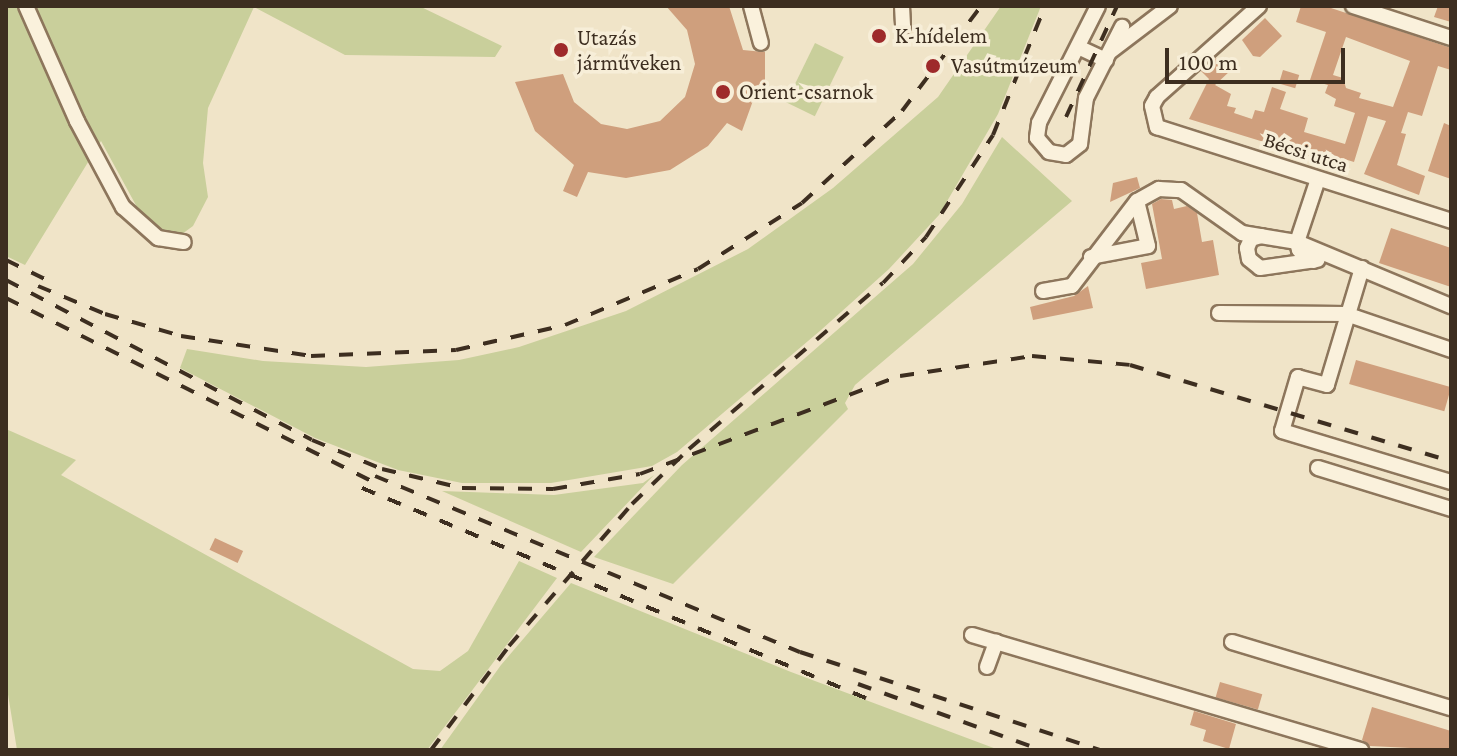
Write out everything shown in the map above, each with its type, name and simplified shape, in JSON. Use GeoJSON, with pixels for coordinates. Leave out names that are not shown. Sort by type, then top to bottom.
{"type":"FeatureCollection","features":[{"type":"Feature","properties":{"kind":"street"},"geometry":{"type":"LineString","coordinates":[[26,6],[123,207],[158,238],[184,242]]}},
{"type":"Feature","properties":{"kind":"street"},"geometry":{"type":"LineString","coordinates":[[751,6],[761,43]]}},
{"type":"Feature","properties":{"kind":"street"},"geometry":{"type":"LineString","coordinates":[[902,6],[903,26]]}},
{"type":"Feature","properties":{"kind":"street"},"geometry":{"type":"LineString","coordinates":[[1098,6],[1037,128],[1038,141],[1052,154],[1070,153],[1080,144],[1086,98],[1122,27]]}},
{"type":"Feature","properties":{"kind":"street"},"geometry":{"type":"LineString","coordinates":[[1108,55],[1170,6]]}},
{"type":"Feature","properties":{"kind":"street","name":"Bécsi utca"},"geometry":{"type":"LineString","coordinates":[[1259,6],[1157,97],[1153,120],[1157,127],[1451,221]]}},
{"type":"Feature","properties":{"kind":"street"},"geometry":{"type":"LineString","coordinates":[[1353,6],[1451,38]]}},
{"type":"Feature","properties":{"kind":"street"},"geometry":{"type":"LineString","coordinates":[[1078,47],[1108,55]]}},
{"type":"Feature","properties":{"kind":"street"},"geometry":{"type":"LineString","coordinates":[[1297,242],[1318,179]]}},
{"type":"Feature","properties":{"kind":"street"},"geometry":{"type":"LineString","coordinates":[[1043,291],[1072,286],[1091,257],[1137,201],[1159,189],[1181,190],[1242,233],[1297,242],[1451,306]]}},
{"type":"Feature","properties":{"kind":"street"},"geometry":{"type":"LineString","coordinates":[[1091,257],[1148,246],[1137,201]]}},
{"type":"Feature","properties":{"kind":"street"},"geometry":{"type":"LineString","coordinates":[[1261,236],[1251,239],[1247,248],[1249,259],[1260,268],[1332,256]]}},
{"type":"Feature","properties":{"kind":"street"},"geometry":{"type":"LineString","coordinates":[[1297,242],[1313,261]]}},
{"type":"Feature","properties":{"kind":"street"},"geometry":{"type":"LineString","coordinates":[[1362,268],[1327,385],[1298,377],[1282,431],[1451,482]]}},
{"type":"Feature","properties":{"kind":"street"},"geometry":{"type":"LineString","coordinates":[[1219,313],[1349,315],[1451,350]]}},
{"type":"Feature","properties":{"kind":"street"},"geometry":{"type":"LineString","coordinates":[[1318,468],[1451,509]]}},
{"type":"Feature","properties":{"kind":"street"},"geometry":{"type":"LineString","coordinates":[[972,635],[1361,750]]}},
{"type":"Feature","properties":{"kind":"street"},"geometry":{"type":"LineString","coordinates":[[987,667],[996,642]]}},
{"type":"Feature","properties":{"kind":"street"},"geometry":{"type":"LineString","coordinates":[[1232,642],[1451,708]]}},
{"type":"Feature","properties":{"kind":"green space"},"geometry":{"type":"Polygon","coordinates":[[[6,6],[419,6],[502,46],[495,57],[345,55],[254,7],[208,108],[203,163],[208,197],[193,226],[182,234],[165,232],[144,220],[101,141],[25,265],[6,256],[6,6]]]}},
{"type":"Feature","properties":{"kind":"green space"},"geometry":{"type":"Polygon","coordinates":[[[1001,6],[1041,6],[998,114],[939,215],[889,269],[821,330],[677,452],[652,466],[551,483],[462,483],[398,470],[315,438],[180,368],[187,349],[263,361],[366,367],[459,360],[519,347],[626,311],[748,249],[833,188],[938,97],[1001,6]]]}},
{"type":"Feature","properties":{"kind":"green space"},"geometry":{"type":"Polygon","coordinates":[[[815,43],[844,57],[815,116],[786,102],[815,43]]]}},
{"type":"Feature","properties":{"kind":"green space"},"geometry":{"type":"Polygon","coordinates":[[[1002,137],[1072,201],[855,385],[845,403],[848,409],[673,584],[594,557],[682,465],[913,264],[962,204],[1002,137]]]}},
{"type":"Feature","properties":{"kind":"green space"},"geometry":{"type":"Polygon","coordinates":[[[6,429],[76,460],[61,475],[413,669],[440,671],[468,651],[519,561],[557,578],[427,750],[17,750],[6,682],[6,429]]]}},
{"type":"Feature","properties":{"kind":"green space"},"geometry":{"type":"Polygon","coordinates":[[[654,475],[581,552],[442,491],[554,495],[643,483],[654,475]]]}},
{"type":"Feature","properties":{"kind":"green space"},"geometry":{"type":"Polygon","coordinates":[[[571,583],[791,672],[999,750],[440,750],[501,665],[571,583]]]}},
{"type":"Feature","properties":{"kind":"building","name":"Orient-csarnok"},"geometry":{"type":"Polygon","coordinates":[[[666,6],[729,6],[743,50],[765,52],[765,85],[759,84],[742,131],[727,123],[708,146],[670,170],[626,178],[588,172],[577,197],[563,191],[574,165],[535,131],[515,82],[563,74],[574,102],[601,124],[627,129],[660,121],[685,97],[695,64],[687,30],[666,6]]]}},
{"type":"Feature","properties":{"kind":"building"},"geometry":{"type":"Polygon","coordinates":[[[1301,6],[1325,6],[1451,48],[1451,70],[1438,66],[1422,116],[1408,112],[1401,133],[1406,134],[1397,165],[1425,176],[1419,195],[1364,174],[1386,121],[1368,116],[1354,162],[1341,158],[1339,165],[1189,119],[1209,79],[1201,71],[1216,58],[1230,71],[1215,85],[1231,94],[1227,106],[1236,108],[1234,113],[1252,119],[1255,110],[1264,112],[1272,87],[1286,92],[1280,109],[1308,118],[1304,132],[1345,144],[1355,113],[1334,106],[1336,99],[1325,93],[1328,85],[1310,80],[1326,32],[1296,22],[1301,6]],[[1346,37],[1333,75],[1343,78],[1346,88],[1361,93],[1359,98],[1393,107],[1410,61],[1346,37]]]}},
{"type":"Feature","properties":{"kind":"building"},"geometry":{"type":"Polygon","coordinates":[[[1438,6],[1451,6],[1451,22],[1434,17],[1438,6]]]}},
{"type":"Feature","properties":{"kind":"building"},"geometry":{"type":"Polygon","coordinates":[[[1265,18],[1282,36],[1260,57],[1253,56],[1242,40],[1265,18]]]}},
{"type":"Feature","properties":{"kind":"building"},"geometry":{"type":"Polygon","coordinates":[[[1283,70],[1299,75],[1295,88],[1279,83],[1283,70]]]}},
{"type":"Feature","properties":{"kind":"building"},"geometry":{"type":"Polygon","coordinates":[[[1444,123],[1451,126],[1451,179],[1428,171],[1444,123]]]}},
{"type":"Feature","properties":{"kind":"building"},"geometry":{"type":"Polygon","coordinates":[[[1137,177],[1140,188],[1110,202],[1113,183],[1137,177]]]}},
{"type":"Feature","properties":{"kind":"building"},"geometry":{"type":"Polygon","coordinates":[[[1161,199],[1172,200],[1174,209],[1187,206],[1197,213],[1202,242],[1213,240],[1219,275],[1146,289],[1141,263],[1162,259],[1152,204],[1161,199]]]}},
{"type":"Feature","properties":{"kind":"building"},"geometry":{"type":"Polygon","coordinates":[[[1391,228],[1451,248],[1451,287],[1379,263],[1391,228]]]}},
{"type":"Feature","properties":{"kind":"building"},"geometry":{"type":"Polygon","coordinates":[[[1088,286],[1093,308],[1033,320],[1030,307],[1074,296],[1088,286]]]}},
{"type":"Feature","properties":{"kind":"building"},"geometry":{"type":"Polygon","coordinates":[[[1356,360],[1451,387],[1444,411],[1349,384],[1356,360]]]}},
{"type":"Feature","properties":{"kind":"building"},"geometry":{"type":"Polygon","coordinates":[[[215,538],[243,551],[238,563],[210,550],[215,538]]]}},
{"type":"Feature","properties":{"kind":"building"},"geometry":{"type":"Polygon","coordinates":[[[1220,682],[1262,694],[1258,710],[1216,697],[1220,682]]]}},
{"type":"Feature","properties":{"kind":"building"},"geometry":{"type":"Polygon","coordinates":[[[1372,707],[1451,731],[1451,750],[1370,746],[1362,740],[1372,707]]]}},
{"type":"Feature","properties":{"kind":"building"},"geometry":{"type":"Polygon","coordinates":[[[1194,711],[1236,724],[1229,749],[1203,741],[1206,730],[1190,725],[1194,711]]]}},
{"type":"Feature","properties":{"kind":"railway"},"geometry":{"type":"LineString","coordinates":[[38,286],[105,314],[181,336],[311,356],[456,350],[565,325],[698,269],[802,203],[902,111],[981,6]]}},
{"type":"Feature","properties":{"kind":"railway"},"geometry":{"type":"LineString","coordinates":[[431,750],[509,646],[632,504],[689,449],[883,283],[926,237],[993,135],[1045,6]]}},
{"type":"Feature","properties":{"kind":"railway"},"geometry":{"type":"LineString","coordinates":[[1066,117],[1117,6]]}},
{"type":"Feature","properties":{"kind":"railway"},"geometry":{"type":"LineString","coordinates":[[6,260],[53,283]]}},
{"type":"Feature","properties":{"kind":"railway"},"geometry":{"type":"LineString","coordinates":[[6,280],[312,440],[382,469],[462,488],[553,489],[640,474],[900,376],[1032,356],[1130,365],[1451,461]]}},
{"type":"Feature","properties":{"kind":"railway"},"geometry":{"type":"LineString","coordinates":[[6,298],[381,486]]}},
{"type":"Feature","properties":{"kind":"railway"},"geometry":{"type":"LineString","coordinates":[[375,476],[800,652],[1100,750]]}},
{"type":"Feature","properties":{"kind":"railway"},"geometry":{"type":"LineString","coordinates":[[362,488],[868,699]]}},
{"type":"Feature","properties":{"kind":"railway"},"geometry":{"type":"LineString","coordinates":[[858,684],[1041,750]]}},
{"type":"Feature","properties":{"kind":"place","name":"K-hídelem"},"geometry":{"type":"Point","coordinates":[879,36]}},
{"type":"Feature","properties":{"kind":"place","name":"Utazás járműveken"},"geometry":{"type":"Point","coordinates":[561,50]}},
{"type":"Feature","properties":{"kind":"place","name":"Vasútmúzeum"},"geometry":{"type":"Point","coordinates":[933,66]}},
{"type":"Feature","properties":{"kind":"place","name":"Orient-csarnok"},"geometry":{"type":"Point","coordinates":[723,92]}}]}
